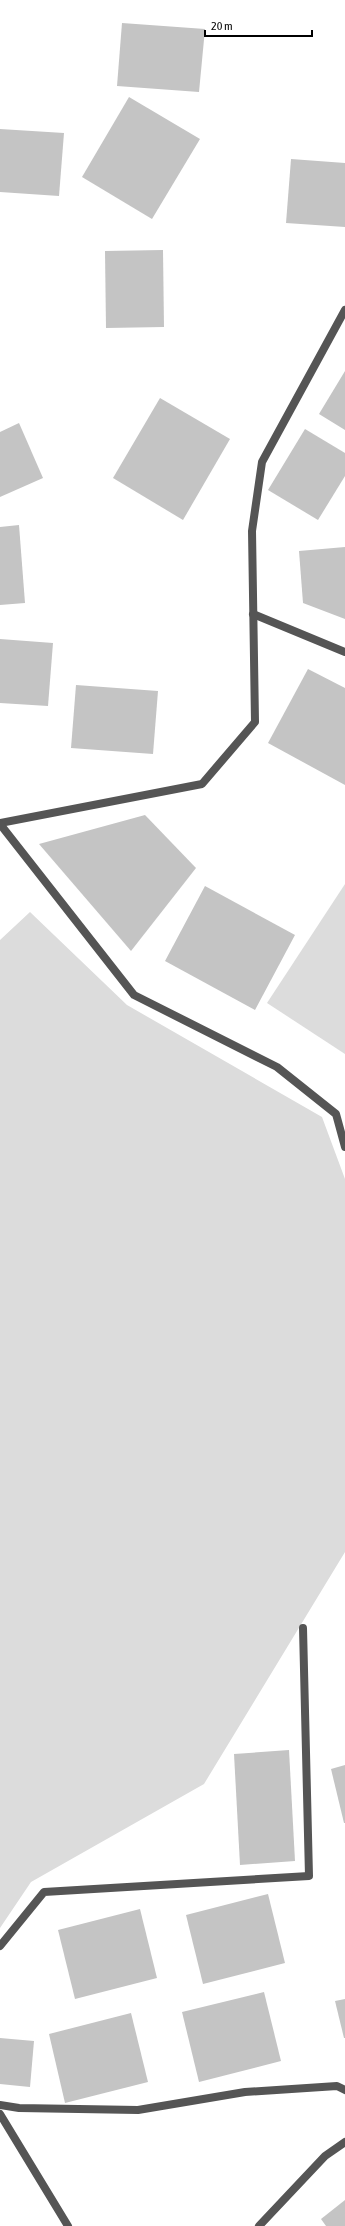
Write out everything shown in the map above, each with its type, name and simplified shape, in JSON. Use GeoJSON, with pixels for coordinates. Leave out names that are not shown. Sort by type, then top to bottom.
{"type":"FeatureCollection","features":[{"type":"Feature","properties":{"kind":"street"},"geometry":{"type":"LineString","coordinates":[[345,310],[262,462],[252,531],[255,722],[202,784],[0,824],[134,995],[277,1066],[336,1114],[345,1147]]}},
{"type":"Feature","properties":{"kind":"street"},"geometry":{"type":"LineString","coordinates":[[253,614],[345,652]]}},
{"type":"Feature","properties":{"kind":"street"},"geometry":{"type":"LineString","coordinates":[[0,1946],[44,1892],[309,1876],[303,1628]]}},
{"type":"Feature","properties":{"kind":"street"},"geometry":{"type":"LineString","coordinates":[[0,2104],[19,2108],[138,2110],[245,2092],[337,2086],[345,2090]]}},
{"type":"Feature","properties":{"kind":"street"},"geometry":{"type":"LineString","coordinates":[[0,2114],[68,2226]]}},
{"type":"Feature","properties":{"kind":"street"},"geometry":{"type":"LineString","coordinates":[[259,2226],[325,2156],[345,2142]]}},
{"type":"Feature","properties":{"kind":"shaded area"},"geometry":{"type":"Polygon","coordinates":[[[345,884],[345,1054],[267,1003],[345,884]]]}},
{"type":"Feature","properties":{"kind":"shaded area"},"geometry":{"type":"Polygon","coordinates":[[[30,912],[127,1005],[322,1117],[345,1179],[345,1552],[204,1784],[31,1882],[0,1928],[0,940],[30,912]]]}},
{"type":"Feature","properties":{"kind":"building"},"geometry":{"type":"Polygon","coordinates":[[[122,23],[205,29],[199,92],[117,86],[122,23]]]}},
{"type":"Feature","properties":{"kind":"building"},"geometry":{"type":"Polygon","coordinates":[[[129,97],[200,139],[152,219],[82,177],[129,97]]]}},
{"type":"Feature","properties":{"kind":"building"},"geometry":{"type":"Polygon","coordinates":[[[0,129],[64,133],[59,196],[0,192],[0,129]]]}},
{"type":"Feature","properties":{"kind":"building"},"geometry":{"type":"Polygon","coordinates":[[[291,159],[345,163],[345,227],[286,223],[291,159]]]}},
{"type":"Feature","properties":{"kind":"building"},"geometry":{"type":"Polygon","coordinates":[[[163,250],[164,327],[106,328],[105,251],[163,250]]]}},
{"type":"Feature","properties":{"kind":"building"},"geometry":{"type":"Polygon","coordinates":[[[345,371],[345,430],[319,414],[345,371]]]}},
{"type":"Feature","properties":{"kind":"building"},"geometry":{"type":"Polygon","coordinates":[[[160,398],[230,439],[183,520],[113,478],[160,398]]]}},
{"type":"Feature","properties":{"kind":"building"},"geometry":{"type":"Polygon","coordinates":[[[19,423],[43,478],[0,497],[0,432],[19,423]]]}},
{"type":"Feature","properties":{"kind":"building"},"geometry":{"type":"Polygon","coordinates":[[[305,429],[345,453],[345,476],[318,520],[268,490],[305,429]]]}},
{"type":"Feature","properties":{"kind":"building"},"geometry":{"type":"Polygon","coordinates":[[[19,525],[25,603],[0,605],[0,527],[19,525]]]}},
{"type":"Feature","properties":{"kind":"building"},"geometry":{"type":"Polygon","coordinates":[[[345,547],[345,619],[303,603],[299,551],[345,547]]]}},
{"type":"Feature","properties":{"kind":"building"},"geometry":{"type":"Polygon","coordinates":[[[0,639],[53,643],[48,706],[0,703],[0,639]]]}},
{"type":"Feature","properties":{"kind":"building"},"geometry":{"type":"Polygon","coordinates":[[[308,669],[345,688],[345,785],[268,743],[308,669]]]}},
{"type":"Feature","properties":{"kind":"building"},"geometry":{"type":"Polygon","coordinates":[[[76,685],[158,691],[153,754],[71,748],[76,685]]]}},
{"type":"Feature","properties":{"kind":"building"},"geometry":{"type":"Polygon","coordinates":[[[145,815],[196,868],[131,951],[39,844],[145,815]]]}},
{"type":"Feature","properties":{"kind":"building"},"geometry":{"type":"Polygon","coordinates":[[[205,886],[295,935],[255,1010],[165,961],[205,886]]]}},
{"type":"Feature","properties":{"kind":"building"},"geometry":{"type":"Polygon","coordinates":[[[289,1750],[295,1861],[240,1865],[234,1754],[289,1750]]]}},
{"type":"Feature","properties":{"kind":"building"},"geometry":{"type":"Polygon","coordinates":[[[345,1765],[345,1823],[344,1823],[331,1769],[345,1765]]]}},
{"type":"Feature","properties":{"kind":"building"},"geometry":{"type":"Polygon","coordinates":[[[268,1894],[285,1963],[203,1984],[186,1915],[268,1894]]]}},
{"type":"Feature","properties":{"kind":"building"},"geometry":{"type":"Polygon","coordinates":[[[140,1909],[157,1978],[75,1999],[58,1930],[140,1909]]]}},
{"type":"Feature","properties":{"kind":"building"},"geometry":{"type":"Polygon","coordinates":[[[264,1992],[281,2061],[199,2082],[182,2012],[264,1992]]]}},
{"type":"Feature","properties":{"kind":"building"},"geometry":{"type":"Polygon","coordinates":[[[345,1999],[345,2038],[344,2038],[335,2001],[345,1999]]]}},
{"type":"Feature","properties":{"kind":"building"},"geometry":{"type":"Polygon","coordinates":[[[131,2013],[148,2082],[65,2103],[49,2034],[131,2013]]]}},
{"type":"Feature","properties":{"kind":"building"},"geometry":{"type":"Polygon","coordinates":[[[0,2038],[34,2041],[30,2087],[0,2084],[0,2038]]]}},
{"type":"Feature","properties":{"kind":"building"},"geometry":{"type":"Polygon","coordinates":[[[345,2200],[345,2226],[326,2226],[321,2219],[345,2200]]]}}]}
